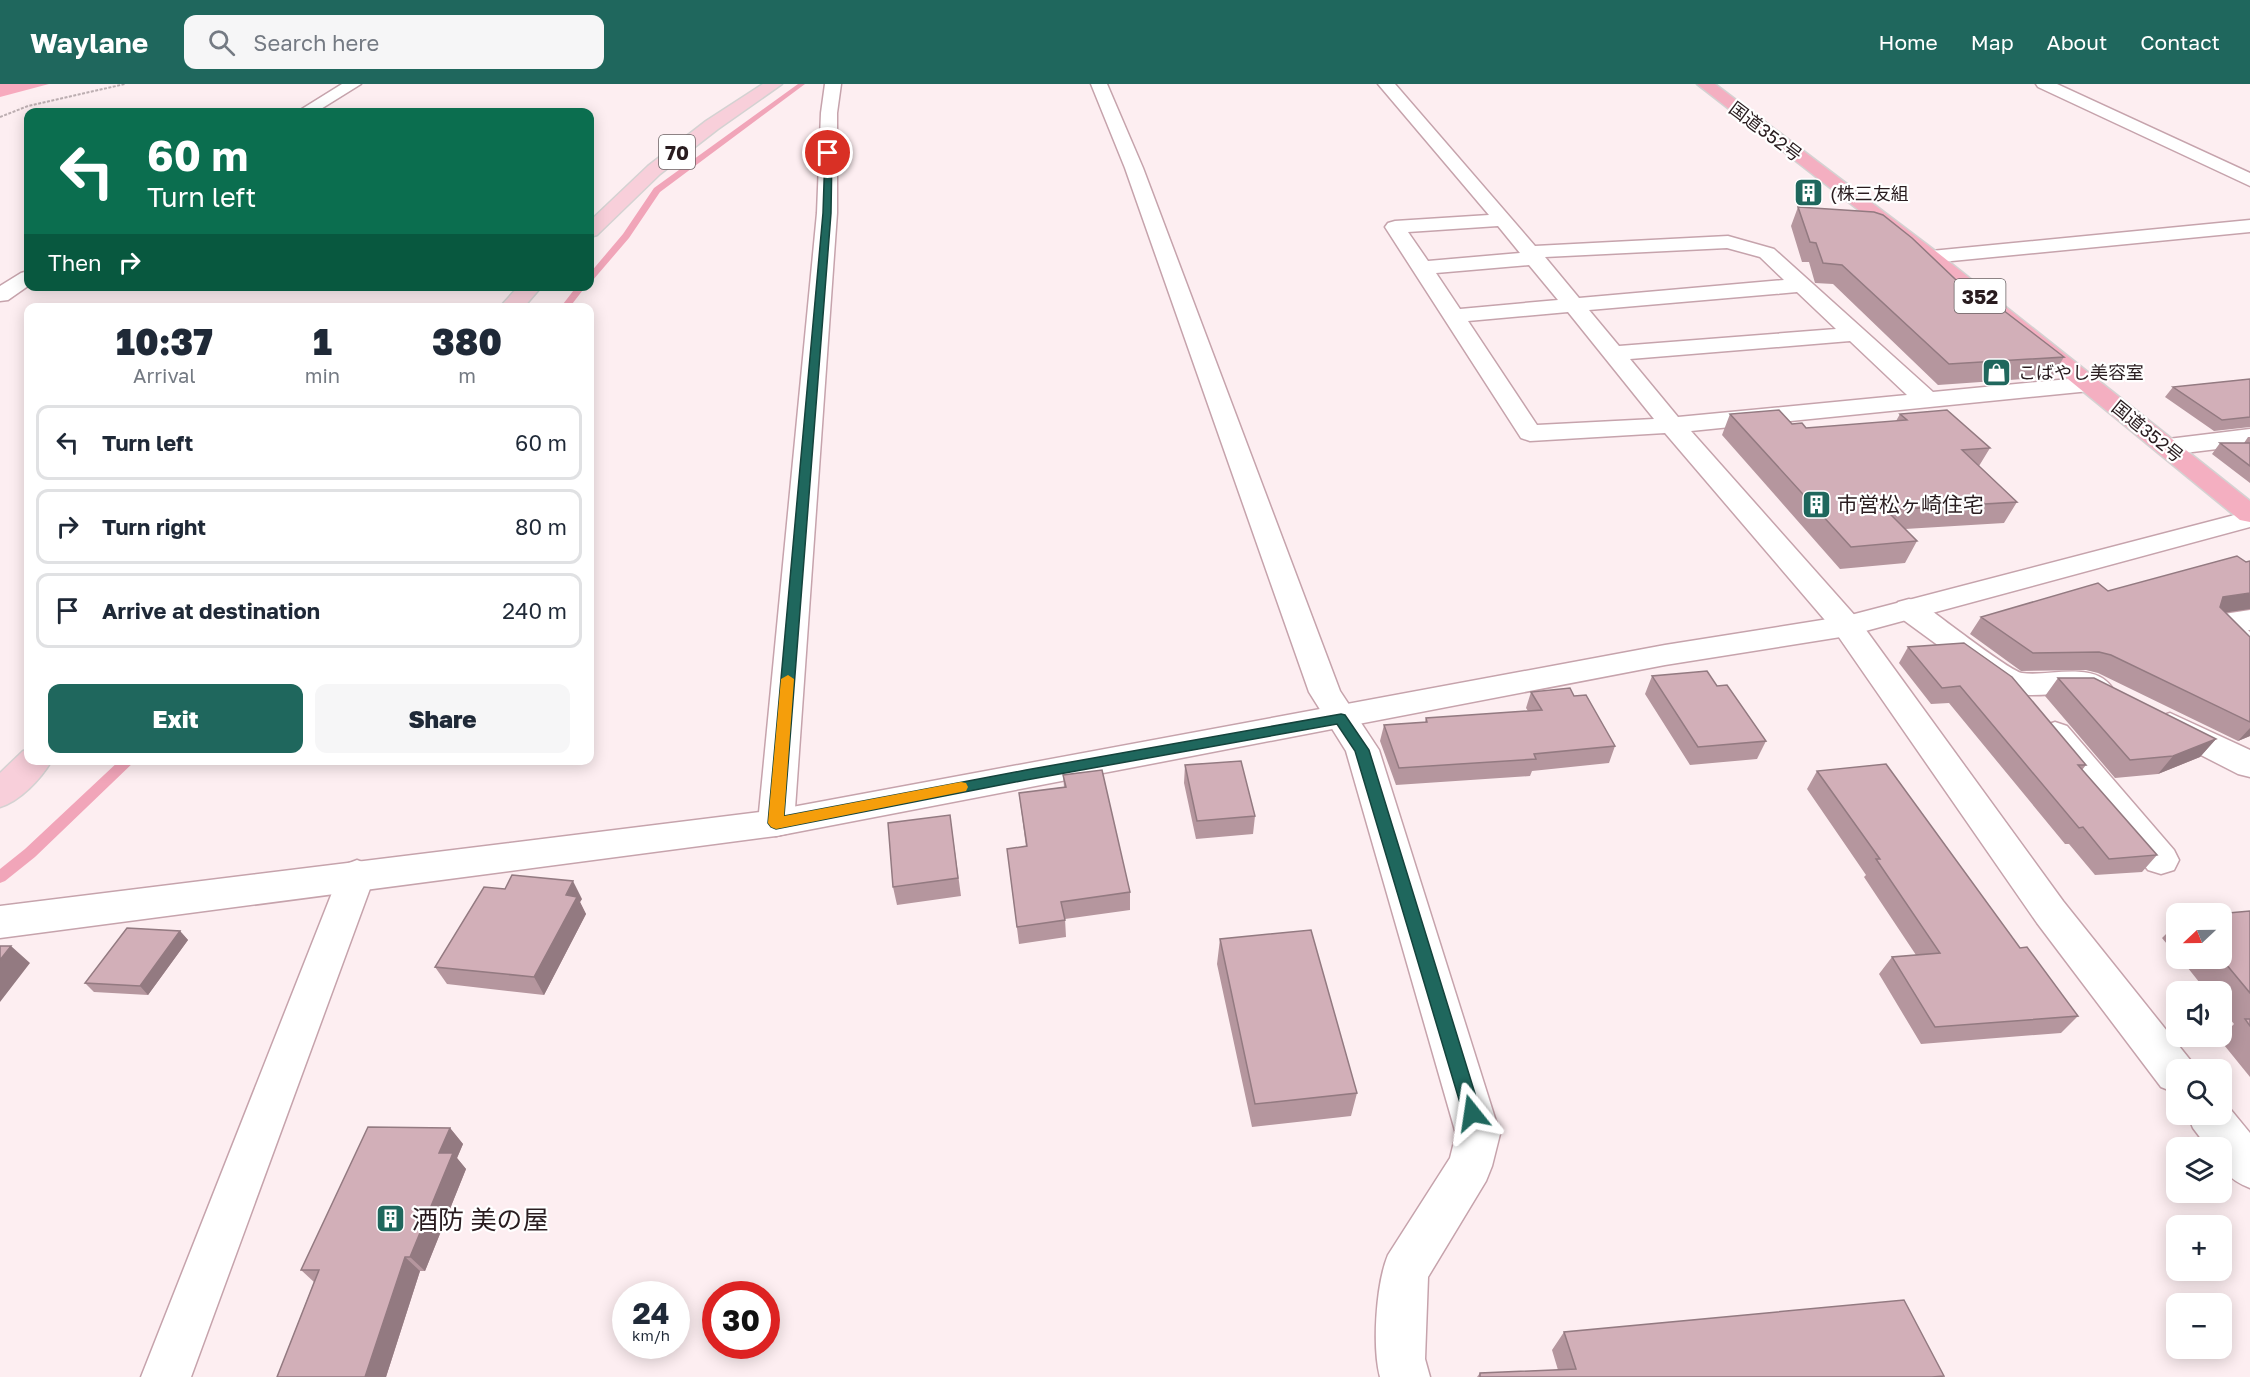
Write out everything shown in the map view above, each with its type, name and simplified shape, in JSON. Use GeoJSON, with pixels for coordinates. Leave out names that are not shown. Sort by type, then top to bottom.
{"type":"FeatureCollection","features":[{"type":"Feature","properties":{"kind":"highway","name":"国道352号"},"geometry":{"type":"LineString","coordinates":[[1705,84],[1931,257],[2250,514]]}},
{"type":"Feature","properties":{"kind":"main road","name":"70"},"geometry":{"type":"LineString","coordinates":[[594,227],[654,170],[711,124],[774,84]]}},
{"type":"Feature","properties":{"kind":"main road"},"geometry":{"type":"LineString","coordinates":[[515,303],[527,291]]}},
{"type":"Feature","properties":{"kind":"main road"},"geometry":{"type":"LineString","coordinates":[[0,794],[30,765]]}},
{"type":"Feature","properties":{"kind":"street"},"geometry":{"type":"LineString","coordinates":[[312,108],[353,84]]}},
{"type":"Feature","properties":{"kind":"street"},"geometry":{"type":"LineString","coordinates":[[776,823],[827,213],[833,84]]}},
{"type":"Feature","properties":{"kind":"street"},"geometry":{"type":"LineString","coordinates":[[1100,84],[1134,168],[1325,692],[1362,750],[1478,1134],[1470,1166],[1405,1272],[1400,1359],[1404,1377]]}},
{"type":"Feature","properties":{"kind":"street"},"geometry":{"type":"LineString","coordinates":[[1386,84],[1503,220],[1672,425],[1847,626],[2050,912],[2166,1061]]}},
{"type":"Feature","properties":{"kind":"street"},"geometry":{"type":"LineString","coordinates":[[2044,84],[2250,180]]}},
{"type":"Feature","properties":{"kind":"street"},"geometry":{"type":"LineString","coordinates":[[1503,220],[1395,227],[1530,434],[1672,425],[2090,384]]}},
{"type":"Feature","properties":{"kind":"street"},"geometry":{"type":"LineString","coordinates":[[1931,257],[2250,226]]}},
{"type":"Feature","properties":{"kind":"street"},"geometry":{"type":"LineString","coordinates":[[1423,268],[1531,255],[1728,242],[1767,253],[1927,400]]}},
{"type":"Feature","properties":{"kind":"street"},"geometry":{"type":"LineString","coordinates":[[0,295],[24,280]]}},
{"type":"Feature","properties":{"kind":"street"},"geometry":{"type":"LineString","coordinates":[[1453,316],[1802,285]]}},
{"type":"Feature","properties":{"kind":"street"},"geometry":{"type":"LineString","coordinates":[[1612,353],[1855,334]]}},
{"type":"Feature","properties":{"kind":"street"},"geometry":{"type":"LineString","coordinates":[[2168,447],[2250,437]]}},
{"type":"Feature","properties":{"kind":"street"},"geometry":{"type":"LineString","coordinates":[[0,922],[776,823],[1665,655],[1847,626],[2250,519]]}},
{"type":"Feature","properties":{"kind":"street"},"geometry":{"type":"LineString","coordinates":[[1909,609],[2013,684],[2161,860]]}},
{"type":"Feature","properties":{"kind":"street"},"geometry":{"type":"LineString","coordinates":[[2250,620],[2222,622],[2250,649]]}},
{"type":"Feature","properties":{"kind":"street"},"geometry":{"type":"LineString","coordinates":[[2013,684],[2086,683],[2250,765]]}},
{"type":"Feature","properties":{"kind":"street"},"geometry":{"type":"LineString","coordinates":[[166,1377],[357,875]]}},
{"type":"Feature","properties":{"kind":"street"},"geometry":{"type":"LineString","coordinates":[[2217,1125],[2250,1167]]}},
{"type":"Feature","properties":{"kind":"path"},"geometry":{"type":"LineString","coordinates":[[0,117],[28,106],[125,84]]}},
{"type":"Feature","properties":{"kind":"shaded area"},"geometry":{"type":"Polygon","coordinates":[[[0,84],[49,84],[0,97],[0,84]]]}},
{"type":"Feature","properties":{"kind":"building"},"geometry":{"type":"Polygon","coordinates":[[[1798,207],[1874,212],[1883,215],[1912,238],[1975,298],[1986,297],[2064,357],[1949,364],[1842,265],[1823,263],[1816,243],[1810,242],[1798,207]]]}},
{"type":"Feature","properties":{"kind":"building"},"geometry":{"type":"Polygon","coordinates":[[[2250,379],[2250,417],[2222,420],[2173,387],[2250,379]]]}},
{"type":"Feature","properties":{"kind":"building"},"geometry":{"type":"Polygon","coordinates":[[[1779,410],[1792,424],[1802,423],[1806,428],[1907,420],[1900,414],[1947,410],[1990,448],[1962,450],[2017,502],[1886,510],[1917,541],[1851,547],[1730,414],[1779,410]]]}},
{"type":"Feature","properties":{"kind":"building"},"geometry":{"type":"Polygon","coordinates":[[[2220,443],[2250,443],[2250,466],[2220,443]]]}},
{"type":"Feature","properties":{"kind":"building"},"geometry":{"type":"Polygon","coordinates":[[[2237,556],[2246,562],[2250,561],[2250,593],[2223,597],[2220,607],[2250,637],[2250,722],[2111,655],[2099,652],[2033,653],[1981,617],[2098,583],[2108,591],[2237,556]]]}},
{"type":"Feature","properties":{"kind":"building"},"geometry":{"type":"Polygon","coordinates":[[[1964,643],[2012,677],[2086,765],[2078,765],[2157,855],[2109,859],[2083,827],[2079,828],[1960,686],[1942,688],[1908,647],[1964,643]]]}},
{"type":"Feature","properties":{"kind":"building"},"geometry":{"type":"Polygon","coordinates":[[[1707,671],[1717,686],[1727,685],[1766,741],[1698,747],[1652,676],[1707,671]]]}},
{"type":"Feature","properties":{"kind":"building"},"geometry":{"type":"Polygon","coordinates":[[[2058,678],[2094,678],[2216,739],[2173,756],[2130,760],[2058,678]]]}},
{"type":"Feature","properties":{"kind":"building"},"geometry":{"type":"Polygon","coordinates":[[[1570,688],[1574,696],[1586,695],[1615,746],[1534,754],[1536,759],[1399,768],[1384,725],[1427,722],[1426,718],[1542,710],[1531,692],[1570,688]]]}},
{"type":"Feature","properties":{"kind":"building"},"geometry":{"type":"Polygon","coordinates":[[[1241,761],[1255,816],[1197,821],[1185,765],[1241,761]]]}},
{"type":"Feature","properties":{"kind":"building"},"geometry":{"type":"Polygon","coordinates":[[[1886,764],[2020,948],[2027,947],[2078,1016],[1935,1027],[1892,957],[1940,953],[1876,859],[1880,859],[1817,771],[1886,764]]]}},
{"type":"Feature","properties":{"kind":"building"},"geometry":{"type":"Polygon","coordinates":[[[1102,770],[1130,892],[1061,902],[1065,920],[1017,927],[1007,849],[1027,846],[1019,793],[1066,787],[1063,775],[1102,770]]]}},
{"type":"Feature","properties":{"kind":"building"},"geometry":{"type":"Polygon","coordinates":[[[950,815],[958,878],[893,887],[888,823],[950,815]]]}},
{"type":"Feature","properties":{"kind":"building"},"geometry":{"type":"Polygon","coordinates":[[[512,875],[573,881],[566,895],[577,897],[534,977],[435,967],[484,887],[505,889],[512,875]]]}},
{"type":"Feature","properties":{"kind":"building"},"geometry":{"type":"Polygon","coordinates":[[[2250,911],[2250,993],[2230,969],[2232,969],[2232,913],[2250,911]]]}},
{"type":"Feature","properties":{"kind":"building"},"geometry":{"type":"Polygon","coordinates":[[[127,928],[180,931],[140,986],[85,983],[127,928]]]}},
{"type":"Feature","properties":{"kind":"building"},"geometry":{"type":"Polygon","coordinates":[[[1311,930],[1357,1093],[1255,1104],[1220,939],[1311,930]]]}},
{"type":"Feature","properties":{"kind":"building"},"geometry":{"type":"Polygon","coordinates":[[[0,946],[11,946],[0,960],[0,946]]]}},
{"type":"Feature","properties":{"kind":"building"},"geometry":{"type":"Polygon","coordinates":[[[368,1127],[450,1128],[439,1153],[453,1153],[410,1257],[405,1257],[365,1377],[277,1377],[319,1270],[301,1270],[368,1127]]]}},
{"type":"Feature","properties":{"kind":"building"},"geometry":{"type":"Polygon","coordinates":[[[1904,1300],[1944,1376],[1480,1377],[1480,1373],[1576,1369],[1564,1332],[1904,1300]]]}},
{"type":"Feature","properties":{"kind":"waterway"},"geometry":{"type":"LineString","coordinates":[[594,273],[626,236],[657,190],[802,84]]}},
{"type":"Feature","properties":{"kind":"waterway"},"geometry":{"type":"LineString","coordinates":[[568,303],[578,291]]}},
{"type":"Feature","properties":{"kind":"waterway"},"geometry":{"type":"LineString","coordinates":[[0,877],[30,853],[124,765]]}},
{"type":"Feature","properties":{"kind":"slow traffic"},"geometry":{"type":"LineString","coordinates":[[788,679],[776,823],[961,787]]}},
{"type":"Feature","properties":{"kind":"place","name":"(株三友組"},"geometry":{"type":"Point","coordinates":[1809,193]}},
{"type":"Feature","properties":{"kind":"place","name":"こばやし美容室"},"geometry":{"type":"Point","coordinates":[1997,372]}},
{"type":"Feature","properties":{"kind":"place","name":"市営松ヶ崎住宅"},"geometry":{"type":"Point","coordinates":[1816,504]}},
{"type":"Feature","properties":{"kind":"place","name":"酒防 美の屋"},"geometry":{"type":"Point","coordinates":[391,1219]}},
{"type":"Feature","properties":{"kind":"route"},"geometry":{"type":"LineString","coordinates":[[828,153],[827,213],[776,823],[1341,718],[1362,750],[1472,1113]]}}]}
